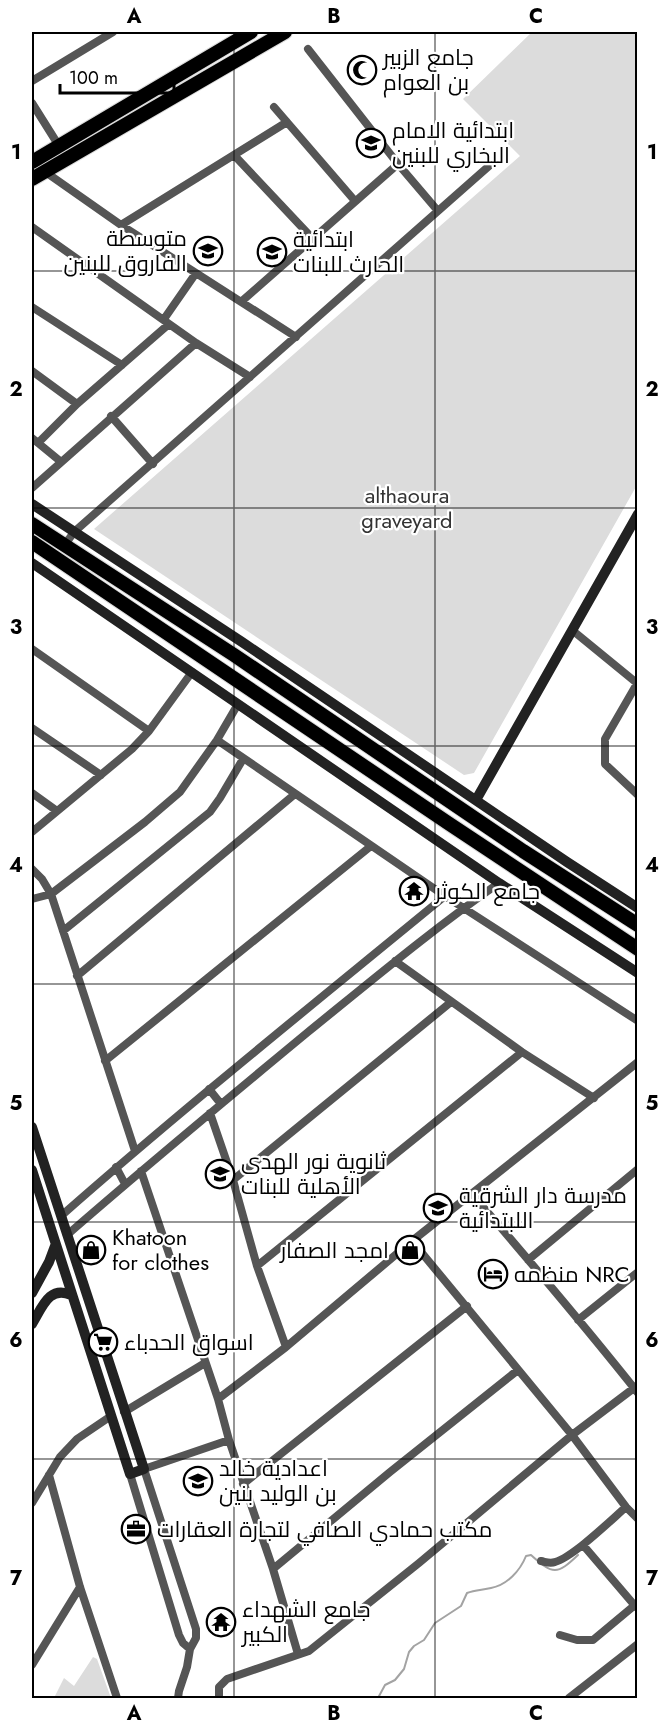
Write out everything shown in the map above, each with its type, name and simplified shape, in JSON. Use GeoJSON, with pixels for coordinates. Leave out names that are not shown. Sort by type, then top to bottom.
{"type":"FeatureCollection","features":[{"type":"Feature","properties":{"kind":"highway"},"geometry":{"type":"LineString","coordinates":[[32,162],[251,32]]}},
{"type":"Feature","properties":{"kind":"highway"},"geometry":{"type":"LineString","coordinates":[[32,181],[44,171],[285,32]]}},
{"type":"Feature","properties":{"kind":"highway"},"geometry":{"type":"LineString","coordinates":[[32,157],[54,148]]}},
{"type":"Feature","properties":{"kind":"highway"},"geometry":{"type":"LineString","coordinates":[[32,524],[234,655],[459,808],[638,925]]}},
{"type":"Feature","properties":{"kind":"highway"},"geometry":{"type":"LineString","coordinates":[[32,542],[448,824],[638,949]]}},
{"type":"Feature","properties":{"kind":"highway"},"geometry":{"type":"LineString","coordinates":[[234,655],[242,642]]}},
{"type":"Feature","properties":{"kind":"highway"},"geometry":{"type":"LineString","coordinates":[[448,824],[459,808]]}},
{"type":"Feature","properties":{"kind":"main road"},"geometry":{"type":"LineString","coordinates":[[32,504],[638,908]]}},
{"type":"Feature","properties":{"kind":"main road"},"geometry":{"type":"LineString","coordinates":[[476,800],[638,514]]}},
{"type":"Feature","properties":{"kind":"main road"},"geometry":{"type":"LineString","coordinates":[[32,563],[499,883],[638,973]]}},
{"type":"Feature","properties":{"kind":"main road"},"geometry":{"type":"LineString","coordinates":[[32,1127],[144,1469],[130,1474],[32,1170]]}},
{"type":"Feature","properties":{"kind":"main road"},"geometry":{"type":"LineString","coordinates":[[32,1293],[55,1246]]}},
{"type":"Feature","properties":{"kind":"main road"},"geometry":{"type":"LineString","coordinates":[[32,1324],[47,1299],[56,1292],[60,1285],[58,1277],[53,1272],[45,1270]]}},
{"type":"Feature","properties":{"kind":"main road"},"geometry":{"type":"LineString","coordinates":[[56,1292],[71,1294]]}},
{"type":"Feature","properties":{"kind":"street"},"geometry":{"type":"LineString","coordinates":[[32,81],[113,32]]}},
{"type":"Feature","properties":{"kind":"street"},"geometry":{"type":"LineString","coordinates":[[308,49],[438,211]]}},
{"type":"Feature","properties":{"kind":"street"},"geometry":{"type":"LineString","coordinates":[[32,103],[54,148]]}},
{"type":"Feature","properties":{"kind":"street"},"geometry":{"type":"LineString","coordinates":[[274,107],[355,201]]}},
{"type":"Feature","properties":{"kind":"street"},"geometry":{"type":"LineString","coordinates":[[121,225],[287,122]]}},
{"type":"Feature","properties":{"kind":"street"},"geometry":{"type":"LineString","coordinates":[[234,154],[312,238]]}},
{"type":"Feature","properties":{"kind":"street"},"geometry":{"type":"LineString","coordinates":[[242,301],[398,164]]}},
{"type":"Feature","properties":{"kind":"street"},"geometry":{"type":"LineString","coordinates":[[64,546],[75,532],[489,166]]}},
{"type":"Feature","properties":{"kind":"street"},"geometry":{"type":"LineString","coordinates":[[44,171],[121,225],[296,337]]}},
{"type":"Feature","properties":{"kind":"street"},"geometry":{"type":"LineString","coordinates":[[32,226],[196,343],[250,377]]}},
{"type":"Feature","properties":{"kind":"street"},"geometry":{"type":"LineString","coordinates":[[60,461],[35,441],[122,366],[167,322],[196,273]]}},
{"type":"Feature","properties":{"kind":"street"},"geometry":{"type":"LineString","coordinates":[[32,308],[122,366]]}},
{"type":"Feature","properties":{"kind":"street"},"geometry":{"type":"LineString","coordinates":[[32,488],[196,343]]}},
{"type":"Feature","properties":{"kind":"street"},"geometry":{"type":"LineString","coordinates":[[32,371],[77,404]]}},
{"type":"Feature","properties":{"kind":"street"},"geometry":{"type":"LineString","coordinates":[[111,416],[153,464]]}},
{"type":"Feature","properties":{"kind":"street"},"geometry":{"type":"LineString","coordinates":[[572,630],[637,683],[605,739],[605,764],[638,795]]}},
{"type":"Feature","properties":{"kind":"street"},"geometry":{"type":"LineString","coordinates":[[32,649],[149,731]]}},
{"type":"Feature","properties":{"kind":"street"},"geometry":{"type":"LineString","coordinates":[[32,832],[132,749],[149,731],[192,672]]}},
{"type":"Feature","properties":{"kind":"street"},"geometry":{"type":"LineString","coordinates":[[32,899],[51,894],[180,792],[217,740],[237,704]]}},
{"type":"Feature","properties":{"kind":"street"},"geometry":{"type":"LineString","coordinates":[[32,728],[100,775]]}},
{"type":"Feature","properties":{"kind":"street"},"geometry":{"type":"LineString","coordinates":[[217,740],[463,908],[638,1021]]}},
{"type":"Feature","properties":{"kind":"street"},"geometry":{"type":"LineString","coordinates":[[63,931],[210,812],[243,759]]}},
{"type":"Feature","properties":{"kind":"street"},"geometry":{"type":"LineString","coordinates":[[32,793],[57,811]]}},
{"type":"Feature","properties":{"kind":"street"},"geometry":{"type":"LineString","coordinates":[[77,976],[295,794]]}},
{"type":"Feature","properties":{"kind":"street"},"geometry":{"type":"LineString","coordinates":[[105,1060],[371,846]]}},
{"type":"Feature","properties":{"kind":"street"},"geometry":{"type":"LineString","coordinates":[[32,869],[42,879],[51,894],[135,1151]]}},
{"type":"Feature","properties":{"kind":"street"},"geometry":{"type":"LineString","coordinates":[[67,1235],[125,1184],[395,961],[499,883]]}},
{"type":"Feature","properties":{"kind":"street"},"geometry":{"type":"LineString","coordinates":[[61,1216],[209,1089],[446,896]]}},
{"type":"Feature","properties":{"kind":"street"},"geometry":{"type":"LineString","coordinates":[[395,961],[522,1052],[594,1098]]}},
{"type":"Feature","properties":{"kind":"street"},"geometry":{"type":"LineString","coordinates":[[233,1180],[451,1002]]}},
{"type":"Feature","properties":{"kind":"street"},"geometry":{"type":"LineString","coordinates":[[257,1266],[522,1052]]}},
{"type":"Feature","properties":{"kind":"street"},"geometry":{"type":"LineString","coordinates":[[218,1399],[286,1347],[412,1241],[638,1062]]}},
{"type":"Feature","properties":{"kind":"street"},"geometry":{"type":"LineString","coordinates":[[209,1089],[221,1104]]}},
{"type":"Feature","properties":{"kind":"street"},"geometry":{"type":"LineString","coordinates":[[210,1113],[233,1180],[257,1266],[286,1347]]}},
{"type":"Feature","properties":{"kind":"street"},"geometry":{"type":"LineString","coordinates":[[116,1167],[125,1184]]}},
{"type":"Feature","properties":{"kind":"street"},"geometry":{"type":"LineString","coordinates":[[528,1260],[638,1169]]}},
{"type":"Feature","properties":{"kind":"street"},"geometry":{"type":"LineString","coordinates":[[141,1171],[218,1399],[298,1654]]}},
{"type":"Feature","properties":{"kind":"street"},"geometry":{"type":"LineString","coordinates":[[219,1698],[219,1687],[226,1679],[309,1651],[419,1563],[572,1435],[636,1389],[472,1194]]}},
{"type":"Feature","properties":{"kind":"street"},"geometry":{"type":"LineString","coordinates":[[412,1241],[638,1519]]}},
{"type":"Feature","properties":{"kind":"street"},"geometry":{"type":"LineString","coordinates":[[578,1320],[638,1272]]}},
{"type":"Feature","properties":{"kind":"street"},"geometry":{"type":"LineString","coordinates":[[243,1484],[467,1306]]}},
{"type":"Feature","properties":{"kind":"street"},"geometry":{"type":"LineString","coordinates":[[124,1412],[206,1363]]}},
{"type":"Feature","properties":{"kind":"street"},"geometry":{"type":"LineString","coordinates":[[273,1569],[518,1370]]}},
{"type":"Feature","properties":{"kind":"street"},"geometry":{"type":"LineString","coordinates":[[32,1503],[60,1457],[77,1439],[111,1416]]}},
{"type":"Feature","properties":{"kind":"street"},"geometry":{"type":"LineString","coordinates":[[177,1698],[187,1667],[189,1649],[195,1638],[195,1624],[144,1469],[229,1440]]}},
{"type":"Feature","properties":{"kind":"street"},"geometry":{"type":"LineString","coordinates":[[130,1474],[179,1635],[189,1649]]}},
{"type":"Feature","properties":{"kind":"street"},"geometry":{"type":"LineString","coordinates":[[49,1475],[80,1587],[117,1698]]}},
{"type":"Feature","properties":{"kind":"street"},"geometry":{"type":"LineString","coordinates":[[541,1561],[557,1562],[582,1545],[626,1507]]}},
{"type":"Feature","properties":{"kind":"street"},"geometry":{"type":"LineString","coordinates":[[560,1635],[577,1640],[593,1640],[636,1607],[582,1545]]}},
{"type":"Feature","properties":{"kind":"street"},"geometry":{"type":"LineString","coordinates":[[32,1665],[80,1587]]}},
{"type":"Feature","properties":{"kind":"street"},"geometry":{"type":"LineString","coordinates":[[569,1698],[638,1644]]}},
{"type":"Feature","properties":{"kind":"green space","name":"althaoura graveyard"},"geometry":{"type":"Polygon","coordinates":[[[532,32],[637,32],[637,485],[474,773],[464,775],[94,529],[520,156],[463,99],[532,32]]]}},
{"type":"Feature","properties":{"kind":"green space"},"geometry":{"type":"Polygon","coordinates":[[[93,1657],[97,1659],[111,1698],[54,1698],[64,1678],[74,1686],[93,1657]]]}},
{"type":"Feature","properties":{"kind":"waterway"},"geometry":{"type":"LineString","coordinates":[[378,1698],[385,1685],[395,1680],[404,1669],[409,1652],[414,1646],[424,1640],[435,1623],[461,1606],[467,1593],[491,1588],[508,1581],[517,1572],[526,1556],[531,1555],[545,1566],[555,1570],[565,1566],[578,1555]]}},
{"type":"Feature","properties":{"kind":"place","name":"جامع الزبير بن العوام"},"geometry":{"type":"Point","coordinates":[362,70]}},
{"type":"Feature","properties":{"kind":"place","name":"ابتدائية الامام البخاري للبنين"},"geometry":{"type":"Point","coordinates":[371,143]}},
{"type":"Feature","properties":{"kind":"place","name":"متوسطة الفاروق للبنين"},"geometry":{"type":"Point","coordinates":[208,251]}},
{"type":"Feature","properties":{"kind":"place","name":"ابتدائية الحارث للبنات"},"geometry":{"type":"Point","coordinates":[272,252]}},
{"type":"Feature","properties":{"kind":"place","name":"جامع الكوثر"},"geometry":{"type":"Point","coordinates":[414,891]}},
{"type":"Feature","properties":{"kind":"place","name":"ثانوية نور الهدى الأهلية للبنات"},"geometry":{"type":"Point","coordinates":[220,1174]}},
{"type":"Feature","properties":{"kind":"place","name":"مدرسة دار الشرقية اللبتدائية"},"geometry":{"type":"Point","coordinates":[438,1208]}},
{"type":"Feature","properties":{"kind":"place","name":"Khatoon for clothes"},"geometry":{"type":"Point","coordinates":[91,1250]}},
{"type":"Feature","properties":{"kind":"place","name":"امجد الصفار"},"geometry":{"type":"Point","coordinates":[410,1250]}},
{"type":"Feature","properties":{"kind":"place","name":"منظمه NRC"},"geometry":{"type":"Point","coordinates":[493,1274]}},
{"type":"Feature","properties":{"kind":"place","name":"اسواق الحدباء"},"geometry":{"type":"Point","coordinates":[103,1342]}},
{"type":"Feature","properties":{"kind":"place","name":"اعدادية خالد بن الوليد بنين"},"geometry":{"type":"Point","coordinates":[198,1481]}},
{"type":"Feature","properties":{"kind":"place","name":"مكتب حمادي الصافي لتجارة العقارات"},"geometry":{"type":"Point","coordinates":[136,1529]}},
{"type":"Feature","properties":{"kind":"place","name":"جامع الشهداء الكبير"},"geometry":{"type":"Point","coordinates":[221,1622]}}]}
